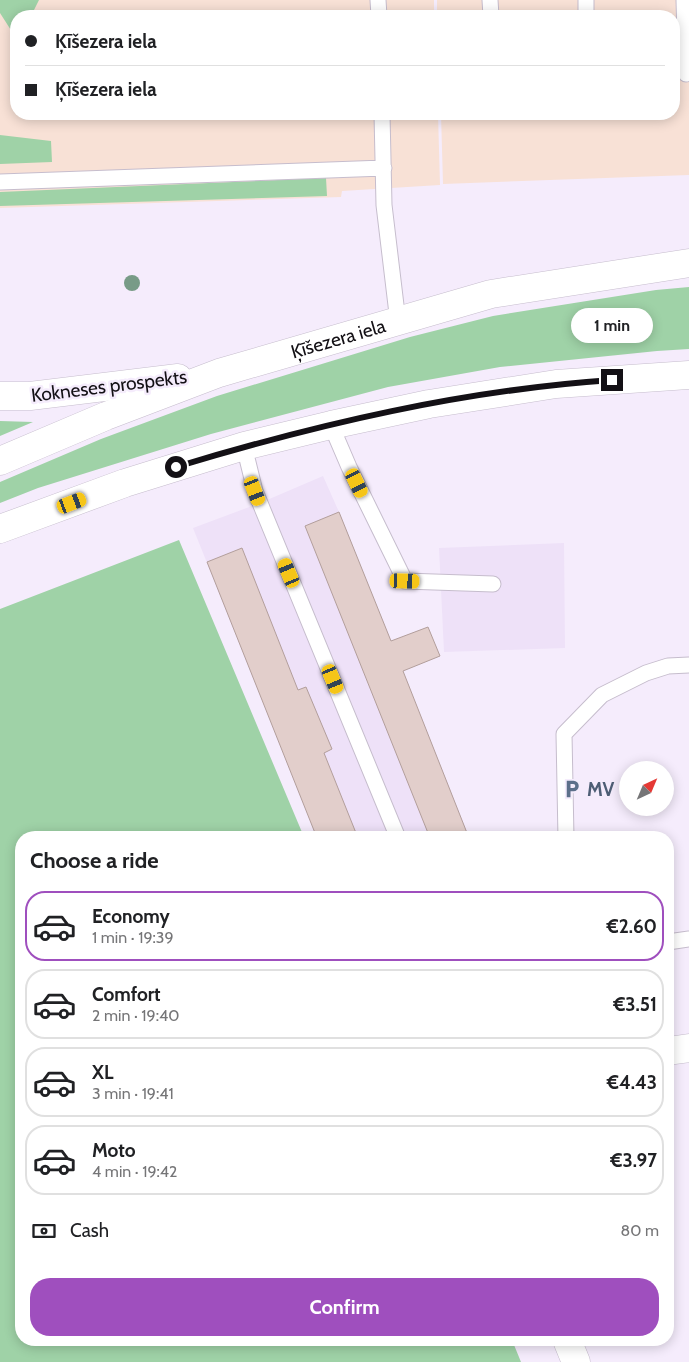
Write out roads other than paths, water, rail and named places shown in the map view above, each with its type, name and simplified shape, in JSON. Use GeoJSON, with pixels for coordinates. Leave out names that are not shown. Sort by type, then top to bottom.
{"type":"FeatureCollection","features":[{"type":"Feature","properties":{"kind":"street","name":"Ķīšezera iela"},"geometry":{"type":"LineString","coordinates":[[0,461],[106,416],[219,373],[491,294],[689,263]]}},
{"type":"Feature","properties":{"kind":"street","name":"Kokneses prospekts"},"geometry":{"type":"LineString","coordinates":[[0,396],[30,396],[219,373]]}},
{"type":"Feature","properties":{"kind":"street"},"geometry":{"type":"LineString","coordinates":[[0,529],[126,483],[244,446],[331,425],[429,404],[556,384],[689,375]]}},
{"type":"Feature","properties":{"kind":"street"},"geometry":{"type":"LineString","coordinates":[[674,1050],[689,1048]]}},
{"type":"Feature","properties":{"kind":"street"},"geometry":{"type":"LineString","coordinates":[[569,1346],[576,1362]]}},
{"type":"Feature","properties":{"kind":"lane"},"geometry":{"type":"LineString","coordinates":[[683,74],[684,0]]}},
{"type":"Feature","properties":{"kind":"lane"},"geometry":{"type":"LineString","coordinates":[[382,120],[384,205],[398,322]]}},
{"type":"Feature","properties":{"kind":"lane"},"geometry":{"type":"LineString","coordinates":[[0,182],[384,168]]}},
{"type":"Feature","properties":{"kind":"lane"},"geometry":{"type":"LineString","coordinates":[[331,425],[349,467],[405,581],[494,584]]}},
{"type":"Feature","properties":{"kind":"lane"},"geometry":{"type":"LineString","coordinates":[[244,446],[255,491],[395,831]]}},
{"type":"Feature","properties":{"kind":"lane"},"geometry":{"type":"LineString","coordinates":[[566,831],[564,734],[602,695],[646,673],[668,666],[689,665]]}},
{"type":"Feature","properties":{"kind":"lane"},"geometry":{"type":"LineString","coordinates":[[674,941],[689,939]]}},
{"type":"Feature","properties":{"kind":"place","name":"MV"},"geometry":{"type":"Point","coordinates":[572,789]}}]}
